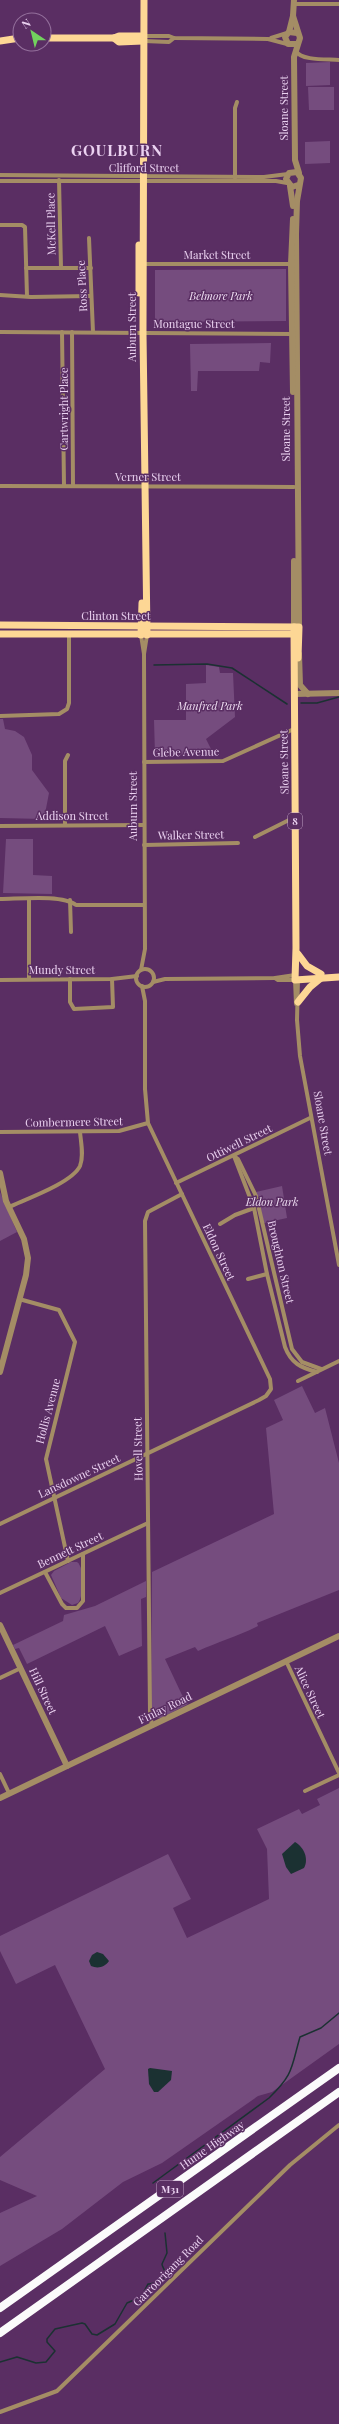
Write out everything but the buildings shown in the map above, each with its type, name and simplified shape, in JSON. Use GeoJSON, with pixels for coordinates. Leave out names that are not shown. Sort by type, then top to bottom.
{"type":"FeatureCollection","features":[{"type":"Feature","properties":{"kind":"highway","name":"Hume Highway"},"geometry":{"type":"LineString","coordinates":[[0,2308],[339,2068]]}},
{"type":"Feature","properties":{"kind":"highway","name":"M31"},"geometry":{"type":"LineString","coordinates":[[0,2333],[339,2092]]}},
{"type":"Feature","properties":{"kind":"main road","name":"Auburn Street"},"geometry":{"type":"LineString","coordinates":[[140,0],[144,631]]}},
{"type":"Feature","properties":{"kind":"main road","name":"Auburn Street"},"geometry":{"type":"LineString","coordinates":[[141,38],[144,0]]}},
{"type":"Feature","properties":{"kind":"main road"},"geometry":{"type":"LineString","coordinates":[[0,35],[10,38]]}},
{"type":"Feature","properties":{"kind":"main road"},"geometry":{"type":"LineString","coordinates":[[0,41],[10,38]]}},
{"type":"Feature","properties":{"kind":"main road"},"geometry":{"type":"LineString","coordinates":[[52,38],[114,38],[119,42],[141,38]]}},
{"type":"Feature","properties":{"kind":"main road","name":"Auburn Street"},"geometry":{"type":"LineString","coordinates":[[141,333],[144,264],[142,178]]}},
{"type":"Feature","properties":{"kind":"main road","name":"Clinton Street"},"geometry":{"type":"LineString","coordinates":[[0,626],[144,631]]}},
{"type":"Feature","properties":{"kind":"main road","name":"Clinton Street"},"geometry":{"type":"LineString","coordinates":[[0,634],[233,630],[296,631]]}},
{"type":"Feature","properties":{"kind":"main road","name":"Sloane Street"},"geometry":{"type":"LineString","coordinates":[[295,672],[299,648],[296,631]]}},
{"type":"Feature","properties":{"kind":"main road","name":"Sloane Street"},"geometry":{"type":"LineString","coordinates":[[296,631],[294,729],[297,977]]}},
{"type":"Feature","properties":{"kind":"main road"},"geometry":{"type":"LineString","coordinates":[[297,951],[307,966],[323,976]]}},
{"type":"Feature","properties":{"kind":"main road"},"geometry":{"type":"LineString","coordinates":[[298,1005],[310,987],[323,976]]}},
{"type":"Feature","properties":{"kind":"main road"},"geometry":{"type":"LineString","coordinates":[[297,977],[338,977]]}},
{"type":"Feature","properties":{"kind":"street"},"geometry":{"type":"LineString","coordinates":[[296,50],[300,38],[297,33],[294,16],[294,2],[339,4]]}},
{"type":"Feature","properties":{"kind":"street"},"geometry":{"type":"LineString","coordinates":[[288,32],[294,16]]}},
{"type":"Feature","properties":{"kind":"street"},"geometry":{"type":"LineString","coordinates":[[268,39],[288,32],[297,33]]}},
{"type":"Feature","properties":{"kind":"street","name":"Sloane Street"},"geometry":{"type":"LineString","coordinates":[[288,32],[285,37],[288,44],[296,50],[294,66],[295,160],[299,174],[302,178],[298,185],[296,234],[296,631]]}},
{"type":"Feature","properties":{"kind":"street"},"geometry":{"type":"LineString","coordinates":[[141,38],[169,36],[174,38],[268,39],[288,44],[296,50],[299,55],[306,57]]}},
{"type":"Feature","properties":{"kind":"street"},"geometry":{"type":"LineString","coordinates":[[294,66],[300,58],[339,58]]}},
{"type":"Feature","properties":{"kind":"street"},"geometry":{"type":"LineString","coordinates":[[235,179],[235,108],[237,102]]}},
{"type":"Feature","properties":{"kind":"street","name":"Sloane Street"},"geometry":{"type":"LineString","coordinates":[[295,160],[289,173],[289,185],[293,196],[290,264],[296,631]]}},
{"type":"Feature","properties":{"kind":"street"},"geometry":{"type":"LineString","coordinates":[[289,173],[299,174]]}},
{"type":"Feature","properties":{"kind":"street","name":"Clifford Street"},"geometry":{"type":"LineString","coordinates":[[235,179],[264,178],[289,173]]}},
{"type":"Feature","properties":{"kind":"street","name":"Clifford Street"},"geometry":{"type":"LineString","coordinates":[[0,175],[51,178],[235,179],[276,181],[289,185]]}},
{"type":"Feature","properties":{"kind":"street","name":"Clifford Street"},"geometry":{"type":"LineString","coordinates":[[0,182],[51,178]]}},
{"type":"Feature","properties":{"kind":"street","name":"McKell Place"},"geometry":{"type":"LineString","coordinates":[[60,178],[61,268]]}},
{"type":"Feature","properties":{"kind":"street"},"geometry":{"type":"LineString","coordinates":[[289,185],[298,185]]}},
{"type":"Feature","properties":{"kind":"street"},"geometry":{"type":"LineString","coordinates":[[0,225],[22,225],[26,227],[27,296]]}},
{"type":"Feature","properties":{"kind":"street"},"geometry":{"type":"LineString","coordinates":[[290,264],[294,257],[296,234]]}},
{"type":"Feature","properties":{"kind":"street","name":"Ross Place"},"geometry":{"type":"LineString","coordinates":[[89,238],[91,268],[90,296],[92,299],[93,332]]}},
{"type":"Feature","properties":{"kind":"street","name":"Market Street"},"geometry":{"type":"LineString","coordinates":[[144,264],[290,264]]}},
{"type":"Feature","properties":{"kind":"street"},"geometry":{"type":"LineString","coordinates":[[26,268],[91,268]]}},
{"type":"Feature","properties":{"kind":"street"},"geometry":{"type":"LineString","coordinates":[[0,295],[90,296]]}},
{"type":"Feature","properties":{"kind":"street"},"geometry":{"type":"LineString","coordinates":[[292,334],[294,331],[296,305]]}},
{"type":"Feature","properties":{"kind":"street","name":"Montague Street"},"geometry":{"type":"LineString","coordinates":[[0,332],[292,334]]}},
{"type":"Feature","properties":{"kind":"street","name":"Cartwright Place"},"geometry":{"type":"LineString","coordinates":[[62,332],[64,486]]}},
{"type":"Feature","properties":{"kind":"street","name":"Cartwright Place"},"geometry":{"type":"LineString","coordinates":[[72,332],[73,486]]}},
{"type":"Feature","properties":{"kind":"street"},"geometry":{"type":"LineString","coordinates":[[297,359],[299,351]]}},
{"type":"Feature","properties":{"kind":"street","name":"Verner Street"},"geometry":{"type":"LineString","coordinates":[[1,486],[294,487]]}},
{"type":"Feature","properties":{"kind":"street","name":"Auburn Street"},"geometry":{"type":"LineString","coordinates":[[144,631],[144,905],[145,959],[148,970]]}},
{"type":"Feature","properties":{"kind":"street"},"geometry":{"type":"LineString","coordinates":[[0,716],[59,714],[67,709],[69,703],[69,634]]}},
{"type":"Feature","properties":{"kind":"street"},"geometry":{"type":"LineString","coordinates":[[299,648],[300,685],[308,694]]}},
{"type":"Feature","properties":{"kind":"street"},"geometry":{"type":"LineString","coordinates":[[295,694],[339,693]]}},
{"type":"Feature","properties":{"kind":"street","name":"Glebe Avenue"},"geometry":{"type":"LineString","coordinates":[[144,762],[223,761],[294,729]]}},
{"type":"Feature","properties":{"kind":"street"},"geometry":{"type":"LineString","coordinates":[[65,825],[65,761],[68,755]]}},
{"type":"Feature","properties":{"kind":"street"},"geometry":{"type":"LineString","coordinates":[[255,837],[295,817]]}},
{"type":"Feature","properties":{"kind":"street","name":"Addison Street"},"geometry":{"type":"LineString","coordinates":[[0,826],[144,825]]}},
{"type":"Feature","properties":{"kind":"street","name":"Walker Street"},"geometry":{"type":"LineString","coordinates":[[144,845],[238,843]]}},
{"type":"Feature","properties":{"kind":"street"},"geometry":{"type":"LineString","coordinates":[[0,898],[70,900],[76,905],[144,905]]}},
{"type":"Feature","properties":{"kind":"street"},"geometry":{"type":"LineString","coordinates":[[29,899],[29,980]]}},
{"type":"Feature","properties":{"kind":"street"},"geometry":{"type":"LineString","coordinates":[[70,900],[71,932]]}},
{"type":"Feature","properties":{"kind":"street","name":"Auburn Street"},"geometry":{"type":"LineString","coordinates":[[141,970],[145,959]]}},
{"type":"Feature","properties":{"kind":"street"},"geometry":{"type":"LineString","coordinates":[[165,979],[153,975],[148,970],[141,970],[137,976],[137,982],[142,986],[148,986],[153,982],[165,979],[297,977]]}},
{"type":"Feature","properties":{"kind":"street"},"geometry":{"type":"LineString","coordinates":[[153,975],[153,982]]}},
{"type":"Feature","properties":{"kind":"street","name":"Mundy Street"},"geometry":{"type":"LineString","coordinates":[[0,980],[112,979],[137,976]]}},
{"type":"Feature","properties":{"kind":"street","name":"Sloane Street"},"geometry":{"type":"LineString","coordinates":[[297,977],[298,1039],[310,1118],[339,1265]]}},
{"type":"Feature","properties":{"kind":"street","name":"Mundy Street"},"geometry":{"type":"LineString","coordinates":[[124,978],[137,982]]}},
{"type":"Feature","properties":{"kind":"street"},"geometry":{"type":"LineString","coordinates":[[70,979],[70,1002],[74,1009],[113,1007],[112,979]]}},
{"type":"Feature","properties":{"kind":"street"},"geometry":{"type":"LineString","coordinates":[[142,986],[145,1000]]}},
{"type":"Feature","properties":{"kind":"street"},"geometry":{"type":"LineString","coordinates":[[148,986],[145,1000],[145,1089],[148,1123]]}},
{"type":"Feature","properties":{"kind":"street","name":"Ottiwell Street"},"geometry":{"type":"LineString","coordinates":[[176,1182],[234,1156],[310,1118]]}},
{"type":"Feature","properties":{"kind":"street","name":"Combermere Street"},"geometry":{"type":"LineString","coordinates":[[0,1132],[119,1131],[148,1123]]}},
{"type":"Feature","properties":{"kind":"street","name":"Eldon Street"},"geometry":{"type":"LineString","coordinates":[[148,1123],[270,1379],[271,1389]]}},
{"type":"Feature","properties":{"kind":"street"},"geometry":{"type":"LineString","coordinates":[[9,1207],[64,1181],[75,1173],[82,1158],[80,1132]]}},
{"type":"Feature","properties":{"kind":"street","name":"Broughton Street"},"geometry":{"type":"LineString","coordinates":[[234,1156],[254,1208],[267,1274],[287,1352],[299,1366],[319,1370]]}},
{"type":"Feature","properties":{"kind":"street","name":"Broughton Street"},"geometry":{"type":"LineString","coordinates":[[234,1156],[238,1158],[256,1196],[292,1349],[302,1362],[319,1370]]}},
{"type":"Feature","properties":{"kind":"street"},"geometry":{"type":"LineString","coordinates":[[0,1173],[9,1207],[24,1239],[28,1255],[27,1271],[0,1372]]}},
{"type":"Feature","properties":{"kind":"street","name":"Hovell Street"},"geometry":{"type":"LineString","coordinates":[[152,1726],[150,1712],[145,1216],[151,1209],[182,1194]]}},
{"type":"Feature","properties":{"kind":"street"},"geometry":{"type":"LineString","coordinates":[[220,1224],[235,1214],[254,1208]]}},
{"type":"Feature","properties":{"kind":"street","name":"Broughton Street"},"geometry":{"type":"LineString","coordinates":[[248,1278],[267,1274]]}},
{"type":"Feature","properties":{"kind":"street","name":"Hollis Avenue"},"geometry":{"type":"LineString","coordinates":[[19,1299],[59,1310],[75,1342],[46,1455],[68,1561]]}},
{"type":"Feature","properties":{"kind":"street"},"geometry":{"type":"LineString","coordinates":[[298,1381],[339,1361]]}},
{"type":"Feature","properties":{"kind":"street","name":"Lansdowne Street"},"geometry":{"type":"LineString","coordinates":[[0,1524],[54,1497],[147,1455],[259,1400],[266,1396],[271,1389]]}},
{"type":"Feature","properties":{"kind":"street","name":"Bennett Street"},"geometry":{"type":"LineString","coordinates":[[0,1594],[148,1523]]}},
{"type":"Feature","properties":{"kind":"street"},"geometry":{"type":"LineString","coordinates":[[45,1572],[62,1604],[66,1608],[77,1608],[83,1601],[82,1554]]}},
{"type":"Feature","properties":{"kind":"street","name":"Hill Street"},"geometry":{"type":"LineString","coordinates":[[0,1625],[67,1766]]}},
{"type":"Feature","properties":{"kind":"street","name":"Finlay Road"},"geometry":{"type":"LineString","coordinates":[[0,1798],[339,1636]]}},
{"type":"Feature","properties":{"kind":"street","name":"Alice Street"},"geometry":{"type":"LineString","coordinates":[[286,1661],[339,1774]]}},
{"type":"Feature","properties":{"kind":"street"},"geometry":{"type":"LineString","coordinates":[[0,1678],[21,1668]]}},
{"type":"Feature","properties":{"kind":"street"},"geometry":{"type":"LineString","coordinates":[[0,1774],[10,1793]]}},
{"type":"Feature","properties":{"kind":"street"},"geometry":{"type":"LineString","coordinates":[[306,1790],[339,1774]]}},
{"type":"Feature","properties":{"kind":"street","name":"Garroorigang Road"},"geometry":{"type":"LineString","coordinates":[[0,2412],[57,2391],[290,2165],[339,2125]]}},
{"type":"Feature","properties":{"kind":"green space"},"geometry":{"type":"Polygon","coordinates":[[[330,62],[330,85],[306,86],[306,63],[330,62]]]}},
{"type":"Feature","properties":{"kind":"green space"},"geometry":{"type":"Polygon","coordinates":[[[308,87],[334,87],[334,110],[309,110],[308,87]]]}},
{"type":"Feature","properties":{"kind":"green space"},"geometry":{"type":"Polygon","coordinates":[[[330,141],[330,163],[305,164],[305,142],[330,141]]]}},
{"type":"Feature","properties":{"kind":"green space","name":"Belmore Park"},"geometry":{"type":"Polygon","coordinates":[[[286,269],[286,321],[155,322],[155,270],[286,269]]]}},
{"type":"Feature","properties":{"kind":"green space"},"geometry":{"type":"Polygon","coordinates":[[[271,343],[270,363],[260,362],[259,371],[198,371],[197,391],[191,391],[190,344],[271,343]]]}},
{"type":"Feature","properties":{"kind":"green space","name":"Manfred Park"},"geometry":{"type":"Polygon","coordinates":[[[206,665],[219,667],[220,673],[233,673],[235,717],[206,739],[214,755],[155,755],[154,720],[186,720],[186,684],[206,683],[206,665]]]}},
{"type":"Feature","properties":{"kind":"green space"},"geometry":{"type":"Polygon","coordinates":[[[0,719],[3,719],[5,729],[15,731],[24,737],[32,755],[32,770],[49,793],[44,819],[0,818],[0,719]]]}},
{"type":"Feature","properties":{"kind":"green space"},"geometry":{"type":"Polygon","coordinates":[[[6,839],[33,839],[33,875],[52,876],[52,894],[3,893],[6,839]]]}},
{"type":"Feature","properties":{"kind":"green space","name":"Eldon Park"},"geometry":{"type":"Polygon","coordinates":[[[282,1186],[287,1218],[264,1223],[256,1192],[282,1186]]]}},
{"type":"Feature","properties":{"kind":"green space"},"geometry":{"type":"Polygon","coordinates":[[[0,1192],[17,1232],[0,1241],[0,1192]]]}},
{"type":"Feature","properties":{"kind":"green space"},"geometry":{"type":"Polygon","coordinates":[[[302,1386],[315,1413],[325,1408],[339,1463],[339,1590],[257,1623],[258,1626],[250,1630],[198,1651],[195,1647],[165,1659],[182,1695],[188,1704],[161,1718],[155,1718],[151,1708],[152,1572],[274,1514],[266,1428],[283,1420],[274,1400],[302,1386]]]}},
{"type":"Feature","properties":{"kind":"green space"},"geometry":{"type":"Polygon","coordinates":[[[71,1562],[77,1562],[80,1565],[83,1582],[80,1599],[78,1603],[72,1605],[61,1598],[51,1575],[54,1571],[71,1562]]]}},
{"type":"Feature","properties":{"kind":"green space"},"geometry":{"type":"Polygon","coordinates":[[[146,1581],[146,1597],[141,1599],[142,1646],[119,1656],[105,1626],[27,1664],[19,1648],[15,1649],[13,1645],[63,1621],[64,1615],[95,1606],[146,1581]]]}},
{"type":"Feature","properties":{"kind":"green space"},"geometry":{"type":"Polygon","coordinates":[[[339,1788],[339,2044],[272,2092],[258,2096],[162,2163],[123,2182],[62,2229],[0,2266],[0,2213],[37,2196],[0,2180],[0,2157],[105,2069],[55,1965],[16,1984],[0,1951],[0,1936],[168,1854],[191,1899],[173,1908],[187,1938],[269,1899],[267,1849],[257,1829],[299,1809],[302,1814],[320,1805],[317,1799],[339,1788]]]}},
{"type":"Feature","properties":{"kind":"shaded area"},"geometry":{"type":"Polygon","coordinates":[[[295,1842],[303,1850],[306,1861],[304,1868],[291,1874],[286,1867],[282,1854],[295,1842]]]}},
{"type":"Feature","properties":{"kind":"shaded area"},"geometry":{"type":"Polygon","coordinates":[[[97,1952],[103,1954],[109,1961],[101,1967],[91,1966],[89,1961],[92,1955],[97,1952]]]}},
{"type":"Feature","properties":{"kind":"shaded area"},"geometry":{"type":"Polygon","coordinates":[[[148,2069],[172,2071],[171,2080],[158,2092],[154,2092],[149,2084],[148,2069]]]}},
{"type":"Feature","properties":{"kind":"waterway"},"geometry":{"type":"LineString","coordinates":[[154,665],[207,664],[232,668],[287,704]]}},
{"type":"Feature","properties":{"kind":"waterway"},"geometry":{"type":"LineString","coordinates":[[301,703],[317,703],[339,697]]}},
{"type":"Feature","properties":{"kind":"waterway"},"geometry":{"type":"LineString","coordinates":[[153,2183],[269,2098],[283,2083],[287,2076],[293,2064],[300,2037],[321,2028],[339,2013]]}},
{"type":"Feature","properties":{"kind":"waterway"},"geometry":{"type":"LineString","coordinates":[[0,2362],[17,2357],[36,2363],[46,2362],[55,2351],[47,2342],[47,2339],[55,2329],[82,2323],[85,2324],[92,2334],[97,2335],[115,2324],[127,2303],[141,2297],[148,2284],[159,2282],[164,2279],[165,2272],[162,2264],[167,2253],[165,2233]]}},
{"type":"Feature","properties":{"kind":"district","name":"GOULBURN"},"geometry":{"type":"Point","coordinates":[117,151]}}]}
